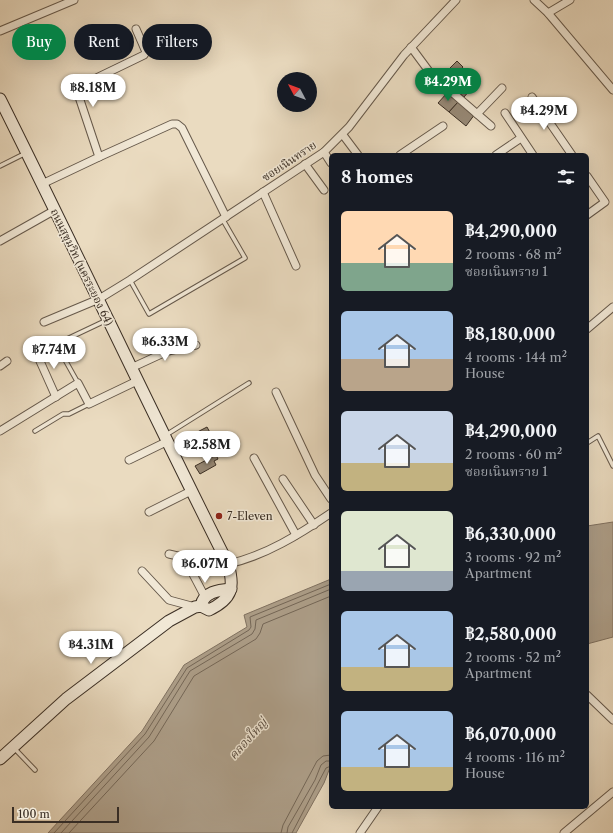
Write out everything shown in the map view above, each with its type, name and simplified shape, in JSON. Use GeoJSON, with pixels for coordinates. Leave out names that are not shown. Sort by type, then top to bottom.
{"type":"FeatureCollection","features":[{"type":"Feature","properties":{"kind":"street"},"geometry":{"type":"LineString","coordinates":[[0,31],[74,0]]}},
{"type":"Feature","properties":{"kind":"street","name":"ซอยเนินทราย"},"geometry":{"type":"LineString","coordinates":[[44,322],[99,299],[224,219],[324,152],[343,135],[411,47],[456,0]]}},
{"type":"Feature","properties":{"kind":"street"},"geometry":{"type":"LineString","coordinates":[[534,0],[548,13],[613,90]]}},
{"type":"Feature","properties":{"kind":"street"},"geometry":{"type":"LineString","coordinates":[[548,13],[570,0]]}},
{"type":"Feature","properties":{"kind":"street"},"geometry":{"type":"LineString","coordinates":[[99,157],[78,94],[84,84],[144,56],[146,52],[136,29]]}},
{"type":"Feature","properties":{"kind":"street"},"geometry":{"type":"LineString","coordinates":[[411,47],[430,74],[491,126]]}},
{"type":"Feature","properties":{"kind":"street"},"geometry":{"type":"LineString","coordinates":[[477,114],[502,88]]}},
{"type":"Feature","properties":{"kind":"street"},"geometry":{"type":"LineString","coordinates":[[532,97],[571,153]]}},
{"type":"Feature","properties":{"kind":"street","name":"ถนนสุขุมวิท (นครระยอง 64)"},"geometry":{"type":"LineString","coordinates":[[0,99],[228,564],[231,589],[227,599],[221,605],[209,610],[200,603]]}},
{"type":"Feature","properties":{"kind":"street"},"geometry":{"type":"LineString","coordinates":[[505,113],[532,153]]}},
{"type":"Feature","properties":{"kind":"street"},"geometry":{"type":"LineString","coordinates":[[42,184],[172,124],[177,124],[182,128],[224,219]]}},
{"type":"Feature","properties":{"kind":"street"},"geometry":{"type":"LineString","coordinates":[[403,153],[443,126]]}},
{"type":"Feature","properties":{"kind":"street"},"geometry":{"type":"LineString","coordinates":[[343,135],[356,153]]}},
{"type":"Feature","properties":{"kind":"street"},"geometry":{"type":"LineString","coordinates":[[499,153],[521,138]]}},
{"type":"Feature","properties":{"kind":"street"},"geometry":{"type":"LineString","coordinates":[[324,152],[329,160]]}},
{"type":"Feature","properties":{"kind":"street"},"geometry":{"type":"LineString","coordinates":[[305,164],[324,190]]}},
{"type":"Feature","properties":{"kind":"street"},"geometry":{"type":"LineString","coordinates":[[589,179],[605,202],[589,214]]}},
{"type":"Feature","properties":{"kind":"street"},"geometry":{"type":"LineString","coordinates":[[263,192],[296,266]]}},
{"type":"Feature","properties":{"kind":"street"},"geometry":{"type":"LineString","coordinates":[[0,241],[54,210]]}},
{"type":"Feature","properties":{"kind":"street"},"geometry":{"type":"LineString","coordinates":[[589,327],[613,307]]}},
{"type":"Feature","properties":{"kind":"street"},"geometry":{"type":"LineString","coordinates":[[131,368],[168,351],[196,345]]}},
{"type":"Feature","properties":{"kind":"street"},"geometry":{"type":"LineString","coordinates":[[35,350],[56,397]]}},
{"type":"Feature","properties":{"kind":"street"},"geometry":{"type":"LineString","coordinates":[[0,366],[7,361]]}},
{"type":"Feature","properties":{"kind":"street"},"geometry":{"type":"LineString","coordinates":[[0,431],[78,383],[90,404],[137,381]]}},
{"type":"Feature","properties":{"kind":"street"},"geometry":{"type":"LineString","coordinates":[[276,392],[315,475],[329,496]]}},
{"type":"Feature","properties":{"kind":"street"},"geometry":{"type":"LineString","coordinates":[[129,460],[166,438]]}},
{"type":"Feature","properties":{"kind":"street"},"geometry":{"type":"LineString","coordinates":[[254,458],[296,535]]}},
{"type":"Feature","properties":{"kind":"street"},"geometry":{"type":"LineString","coordinates":[[283,479],[314,525]]}},
{"type":"Feature","properties":{"kind":"street"},"geometry":{"type":"LineString","coordinates":[[149,512],[191,491]]}},
{"type":"Feature","properties":{"kind":"street"},"geometry":{"type":"LineString","coordinates":[[228,564],[253,557],[314,525],[329,514]]}},
{"type":"Feature","properties":{"kind":"street"},"geometry":{"type":"LineString","coordinates":[[169,554],[182,557],[186,561],[200,603]]}},
{"type":"Feature","properties":{"kind":"street"},"geometry":{"type":"LineString","coordinates":[[142,571],[169,600],[200,603]]}},
{"type":"Feature","properties":{"kind":"street"},"geometry":{"type":"LineString","coordinates":[[0,759],[72,694],[169,621],[200,603]]}},
{"type":"Feature","properties":{"kind":"street"},"geometry":{"type":"LineString","coordinates":[[589,697],[613,720]]}},
{"type":"Feature","properties":{"kind":"street"},"geometry":{"type":"LineString","coordinates":[[564,833],[613,792]]}},
{"type":"Feature","properties":{"kind":"street"},"geometry":{"type":"LineString","coordinates":[[360,833],[377,809]]}},
{"type":"Feature","properties":{"kind":"lane"},"geometry":{"type":"LineString","coordinates":[[0,166],[27,153]]}},
{"type":"Feature","properties":{"kind":"lane"},"geometry":{"type":"LineString","coordinates":[[130,280],[149,314],[245,258],[224,219]]}},
{"type":"Feature","properties":{"kind":"lane"},"geometry":{"type":"LineString","coordinates":[[50,347],[108,319]]}},
{"type":"Feature","properties":{"kind":"lane"},"geometry":{"type":"LineString","coordinates":[[64,358],[78,383]]}},
{"type":"Feature","properties":{"kind":"lane"},"geometry":{"type":"LineString","coordinates":[[166,438],[249,383]]}},
{"type":"Feature","properties":{"kind":"lane"},"geometry":{"type":"LineString","coordinates":[[35,431],[63,414],[70,414],[90,404]]}},
{"type":"Feature","properties":{"kind":"lane"},"geometry":{"type":"LineString","coordinates":[[589,442],[598,436],[613,466]]}},
{"type":"Feature","properties":{"kind":"lane"},"geometry":{"type":"LineString","coordinates":[[13,747],[35,770]]}},
{"type":"Feature","properties":{"kind":"water"},"geometry":{"type":"Polygon","coordinates":[[[613,522],[613,637],[589,643],[589,526],[613,522]]]}},
{"type":"Feature","properties":{"kind":"water","name":"คลองใหญ่"},"geometry":{"type":"Polygon","coordinates":[[[329,580],[329,770],[324,783],[296,833],[48,833],[142,731],[184,665],[247,627],[244,615],[329,580]]]}},
{"type":"Feature","properties":{"kind":"building"},"geometry":{"type":"Polygon","coordinates":[[[457,61],[463,67],[456,75],[449,69],[457,61]]]}},
{"type":"Feature","properties":{"kind":"building"},"geometry":{"type":"Polygon","coordinates":[[[469,76],[476,83],[464,97],[456,90],[469,76]]]}},
{"type":"Feature","properties":{"kind":"building"},"geometry":{"type":"Polygon","coordinates":[[[447,93],[458,102],[449,112],[438,103],[447,93]]]}},
{"type":"Feature","properties":{"kind":"building"},"geometry":{"type":"Polygon","coordinates":[[[459,101],[475,114],[466,126],[449,112],[459,101]]]}},
{"type":"Feature","properties":{"kind":"building"},"geometry":{"type":"Polygon","coordinates":[[[207,427],[213,438],[186,453],[180,441],[207,427]]]}},
{"type":"Feature","properties":{"kind":"building"},"geometry":{"type":"Polygon","coordinates":[[[216,455],[218,459],[214,461],[216,465],[200,474],[195,466],[216,455]]]}},
{"type":"Feature","properties":{"kind":"place","name":"7-Eleven"},"geometry":{"type":"Point","coordinates":[219,516]}}]}
